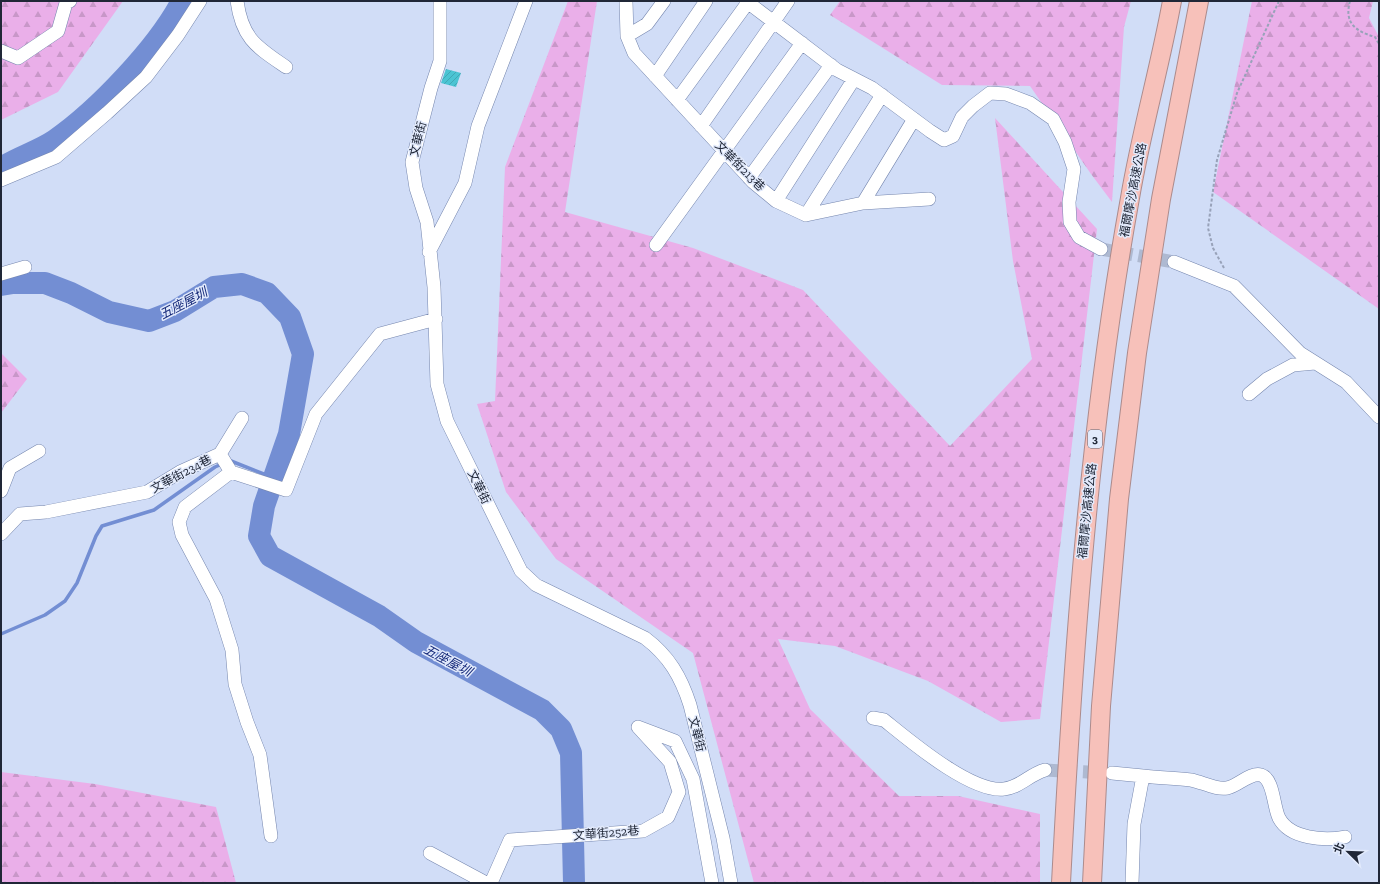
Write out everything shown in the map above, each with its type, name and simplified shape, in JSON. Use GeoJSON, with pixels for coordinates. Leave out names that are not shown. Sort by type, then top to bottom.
{"type":"FeatureCollection","features":[{"type":"Feature","properties":{"kind":"highway","name":"福爾摩沙高速公路"},"geometry":{"type":"LineString","coordinates":[[1061,883],[1070,706],[1089,488],[1130,197],[1162,55],[1172,1]]}},
{"type":"Feature","properties":{"kind":"highway"},"geometry":{"type":"LineString","coordinates":[[1092,883],[1101,706],[1119,499],[1135,368],[1161,199],[1199,1]]}},
{"type":"Feature","properties":{"kind":"street"},"geometry":{"type":"LineString","coordinates":[[1,51],[18,58],[58,31],[66,3],[70,1]]}},
{"type":"Feature","properties":{"kind":"street"},"geometry":{"type":"LineString","coordinates":[[1,180],[56,157],[146,77],[178,35],[200,1]]}},
{"type":"Feature","properties":{"kind":"street"},"geometry":{"type":"LineString","coordinates":[[236,1],[238,16],[244,32],[257,46],[286,67]]}},
{"type":"Feature","properties":{"kind":"street","name":"文華街"},"geometry":{"type":"LineString","coordinates":[[440,1],[440,61],[431,88],[412,162],[416,188],[426,222],[436,319],[437,384],[447,421],[521,571],[528,578],[545,589],[645,638],[658,647],[672,664],[678,674],[692,712],[723,838],[731,883]]}},
{"type":"Feature","properties":{"kind":"street"},"geometry":{"type":"LineString","coordinates":[[441,38],[446,1]]}},
{"type":"Feature","properties":{"kind":"street"},"geometry":{"type":"LineString","coordinates":[[430,252],[465,183],[478,126],[526,1]]}},
{"type":"Feature","properties":{"kind":"street","name":"文華街213巷"},"geometry":{"type":"LineString","coordinates":[[626,1],[627,36],[634,53],[749,178],[776,201],[806,215]]}},
{"type":"Feature","properties":{"kind":"street"},"geometry":{"type":"LineString","coordinates":[[627,36],[647,24],[664,1]]}},
{"type":"Feature","properties":{"kind":"street"},"geometry":{"type":"LineString","coordinates":[[655,76],[706,1]]}},
{"type":"Feature","properties":{"kind":"street"},"geometry":{"type":"LineString","coordinates":[[701,126],[788,1]]}},
{"type":"Feature","properties":{"kind":"street"},"geometry":{"type":"LineString","coordinates":[[677,100],[748,2],[831,65],[882,96],[944,140],[953,136],[962,117],[973,106],[990,94],[1006,94],[1030,103],[1053,119],[1065,142],[1074,169],[1069,202],[1070,222],[1079,237],[1101,249]]}},
{"type":"Feature","properties":{"kind":"street"},"geometry":{"type":"LineString","coordinates":[[656,245],[802,44]]}},
{"type":"Feature","properties":{"kind":"street"},"geometry":{"type":"LineString","coordinates":[[749,178],[831,65]]}},
{"type":"Feature","properties":{"kind":"street"},"geometry":{"type":"LineString","coordinates":[[776,201],[854,79]]}},
{"type":"Feature","properties":{"kind":"street"},"geometry":{"type":"LineString","coordinates":[[806,215],[882,96]]}},
{"type":"Feature","properties":{"kind":"street"},"geometry":{"type":"LineString","coordinates":[[863,203],[914,119]]}},
{"type":"Feature","properties":{"kind":"street"},"geometry":{"type":"LineString","coordinates":[[806,215],[863,203],[929,199]]}},
{"type":"Feature","properties":{"kind":"street"},"geometry":{"type":"LineString","coordinates":[[1174,262],[1234,286],[1300,353],[1346,382],[1379,417]]}},
{"type":"Feature","properties":{"kind":"street"},"geometry":{"type":"LineString","coordinates":[[1,274],[25,267]]}},
{"type":"Feature","properties":{"kind":"street"},"geometry":{"type":"LineString","coordinates":[[271,836],[260,755],[247,722],[235,684],[232,650],[216,599],[182,535],[179,522],[185,507],[231,472],[286,490],[316,414],[380,334],[436,319]]}},
{"type":"Feature","properties":{"kind":"street"},"geometry":{"type":"LineString","coordinates":[[1249,394],[1267,379],[1293,365],[1315,363]]}},
{"type":"Feature","properties":{"kind":"street"},"geometry":{"type":"LineString","coordinates":[[221,456],[242,418]]}},
{"type":"Feature","properties":{"kind":"street"},"geometry":{"type":"LineString","coordinates":[[1,491],[10,468],[39,451]]}},
{"type":"Feature","properties":{"kind":"street","name":"文華街234巷"},"geometry":{"type":"LineString","coordinates":[[1,534],[20,514],[46,512],[147,492],[180,472],[221,456],[231,472]]}},
{"type":"Feature","properties":{"kind":"street"},"geometry":{"type":"LineString","coordinates":[[873,718],[884,720],[938,762],[963,777],[984,785],[1002,789],[1018,786],[1032,774],[1045,770]]}},
{"type":"Feature","properties":{"kind":"street","name":"文華街252巷"},"geometry":{"type":"LineString","coordinates":[[491,883],[510,840],[643,831],[668,817],[679,792],[670,762],[638,727],[675,741],[693,779],[712,883]]}},
{"type":"Feature","properties":{"kind":"street"},"geometry":{"type":"LineString","coordinates":[[1112,773],[1192,780],[1226,788],[1253,775],[1260,775],[1273,787],[1272,799],[1279,819],[1290,829],[1315,839],[1331,840],[1345,837]]}},
{"type":"Feature","properties":{"kind":"street"},"geometry":{"type":"LineString","coordinates":[[1132,883],[1134,824],[1143,776]]}},
{"type":"Feature","properties":{"kind":"street"},"geometry":{"type":"LineString","coordinates":[[430,853],[486,883]]}},
{"type":"Feature","properties":{"kind":"path"},"geometry":{"type":"LineString","coordinates":[[1234,286],[1214,248],[1208,228],[1217,160],[1237,93],[1279,1]]}},
{"type":"Feature","properties":{"kind":"path"},"geometry":{"type":"LineString","coordinates":[[1350,1],[1347,13],[1349,20],[1362,33],[1375,37],[1379,44]]}},
{"type":"Feature","properties":{"kind":"green space"},"geometry":{"type":"Polygon","coordinates":[[[1,1],[123,1],[58,92],[1,120],[1,1]]]}},
{"type":"Feature","properties":{"kind":"green space"},"geometry":{"type":"Polygon","coordinates":[[[568,1],[597,1],[565,212],[693,248],[803,290],[950,446],[1032,359],[1013,261],[995,118],[1097,229],[1040,719],[1001,722],[928,681],[835,646],[778,639],[810,709],[899,796],[958,796],[1040,814],[1040,883],[754,883],[693,653],[556,559],[506,492],[477,404],[495,401],[505,167],[568,1]]]}},
{"type":"Feature","properties":{"kind":"green space"},"geometry":{"type":"Polygon","coordinates":[[[840,1],[1131,1],[1124,27],[1112,202],[1030,86],[942,85],[830,15],[840,1]]]}},
{"type":"Feature","properties":{"kind":"green space"},"geometry":{"type":"Polygon","coordinates":[[[1252,1],[1373,1],[1369,18],[1379,37],[1379,309],[1213,192],[1252,1]]]}},
{"type":"Feature","properties":{"kind":"green space"},"geometry":{"type":"Polygon","coordinates":[[[1,353],[27,379],[1,413],[1,353]]]}},
{"type":"Feature","properties":{"kind":"green space"},"geometry":{"type":"Polygon","coordinates":[[[1,772],[95,784],[216,807],[236,883],[1,883],[1,772]]]}},
{"type":"Feature","properties":{"kind":"building"},"geometry":{"type":"Polygon","coordinates":[[[446,69],[461,73],[456,87],[441,83],[446,69]]]}},
{"type":"Feature","properties":{"kind":"waterway","name":"五座屋圳"},"geometry":{"type":"LineString","coordinates":[[1,168],[55,140],[90,112],[143,57],[158,38],[182,1]]}},
{"type":"Feature","properties":{"kind":"waterway","name":"五座屋圳"},"geometry":{"type":"LineString","coordinates":[[1,285],[13,283],[45,283],[71,293],[109,312],[149,321],[175,311],[214,287],[242,284],[267,293],[290,317],[303,354],[289,434],[264,506],[259,536],[270,556],[379,616],[416,642],[542,710],[561,729],[571,753],[574,883]]}},
{"type":"Feature","properties":{"kind":"waterway","name":"五座屋圳"},"geometry":{"type":"LineString","coordinates":[[228,462],[231,461],[274,478]]}},
{"type":"Feature","properties":{"kind":"waterway","name":"五座屋圳"},"geometry":{"type":"LineString","coordinates":[[1,634],[45,615],[65,601],[77,583],[96,536],[102,526],[154,510],[215,467],[222,464]]}},
{"type":"Feature","properties":{"kind":"tunnel"},"geometry":{"type":"LineString","coordinates":[[1101,249],[1174,262]]}},
{"type":"Feature","properties":{"kind":"tunnel"},"geometry":{"type":"LineString","coordinates":[[1045,770],[1106,773]]}}]}
